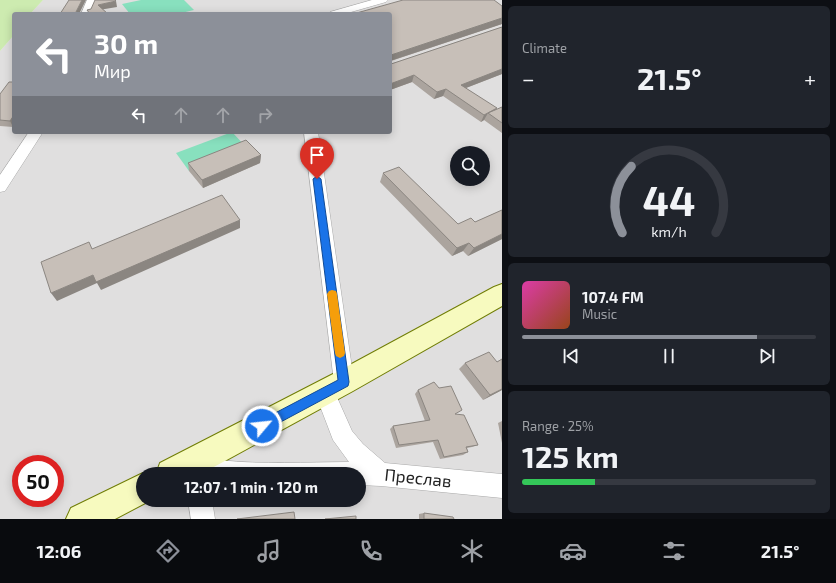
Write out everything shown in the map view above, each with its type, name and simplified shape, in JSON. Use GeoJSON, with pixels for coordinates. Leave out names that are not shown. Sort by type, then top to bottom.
{"type":"FeatureCollection","features":[{"type":"Feature","properties":{"kind":"main road"},"geometry":{"type":"LineString","coordinates":[[189,467],[502,294]]}},
{"type":"Feature","properties":{"kind":"main road"},"geometry":{"type":"LineString","coordinates":[[82,519],[136,492]]}},
{"type":"Feature","properties":{"kind":"street"},"geometry":{"type":"LineString","coordinates":[[87,12],[92,0]]}},
{"type":"Feature","properties":{"kind":"street"},"geometry":{"type":"LineString","coordinates":[[340,12],[383,0]]}},
{"type":"Feature","properties":{"kind":"street"},"geometry":{"type":"LineString","coordinates":[[0,187],[35,134]]}},
{"type":"Feature","properties":{"kind":"street"},"geometry":{"type":"LineString","coordinates":[[311,134],[338,426],[348,444],[365,462],[381,474]]}},
{"type":"Feature","properties":{"kind":"street","name":"Преслав"},"geometry":{"type":"LineString","coordinates":[[366,474],[381,474],[502,486]]}},
{"type":"Feature","properties":{"kind":"street"},"geometry":{"type":"LineString","coordinates":[[201,507],[203,519]]}},
{"type":"Feature","properties":{"kind":"shaded area"},"geometry":{"type":"Polygon","coordinates":[[[43,0],[502,0],[502,519],[0,519],[0,51],[12,37],[12,134],[392,134],[392,12],[32,12],[43,0]]]}},
{"type":"Feature","properties":{"kind":"green space"},"geometry":{"type":"Polygon","coordinates":[[[0,0],[43,0],[32,12],[12,12],[12,37],[0,51],[0,0]]]}},
{"type":"Feature","properties":{"kind":"green space"},"geometry":{"type":"Polygon","coordinates":[[[141,0],[184,0],[194,10],[186,12],[128,12],[122,4],[141,0]]]}},
{"type":"Feature","properties":{"kind":"green space"},"geometry":{"type":"Polygon","coordinates":[[[227,134],[234,134],[247,148],[189,171],[176,153],[227,134]]]}},
{"type":"Feature","properties":{"kind":"building"},"geometry":{"type":"Polygon","coordinates":[[[69,0],[82,0],[76,12],[61,12],[69,0]]]}},
{"type":"Feature","properties":{"kind":"building"},"geometry":{"type":"Polygon","coordinates":[[[95,0],[116,1],[98,5],[106,12],[88,12],[87,10],[91,9],[95,0]]]}},
{"type":"Feature","properties":{"kind":"building"},"geometry":{"type":"Polygon","coordinates":[[[403,0],[494,0],[502,6],[502,18],[392,55],[392,12],[360,12],[403,0]]]}},
{"type":"Feature","properties":{"kind":"building"},"geometry":{"type":"Polygon","coordinates":[[[502,27],[502,69],[461,85],[497,108],[484,115],[446,89],[437,92],[414,75],[392,83],[392,64],[502,27]]]}},
{"type":"Feature","properties":{"kind":"building"},"geometry":{"type":"Polygon","coordinates":[[[9,82],[12,82],[12,118],[10,121],[0,120],[0,94],[9,82]]]}},
{"type":"Feature","properties":{"kind":"building"},"geometry":{"type":"Polygon","coordinates":[[[502,107],[502,123],[488,113],[502,107]]]}},
{"type":"Feature","properties":{"kind":"building"},"geometry":{"type":"Polygon","coordinates":[[[246,140],[261,155],[202,180],[188,163],[246,140]]]}},
{"type":"Feature","properties":{"kind":"building"},"geometry":{"type":"Polygon","coordinates":[[[399,167],[458,224],[471,218],[475,222],[502,210],[502,234],[474,248],[469,243],[457,248],[383,173],[399,167]]]}},
{"type":"Feature","properties":{"kind":"building"},"geometry":{"type":"Polygon","coordinates":[[[222,195],[240,220],[96,282],[93,275],[51,293],[41,262],[89,242],[92,249],[222,195]]]}},
{"type":"Feature","properties":{"kind":"building"},"geometry":{"type":"Polygon","coordinates":[[[489,352],[497,362],[502,359],[502,389],[490,395],[465,363],[489,352]]]}},
{"type":"Feature","properties":{"kind":"building"},"geometry":{"type":"Polygon","coordinates":[[[434,382],[439,388],[451,386],[462,410],[455,414],[464,415],[478,445],[466,447],[468,452],[444,457],[438,440],[399,445],[393,426],[430,420],[418,390],[434,382]]]}},
{"type":"Feature","properties":{"kind":"building"},"geometry":{"type":"Polygon","coordinates":[[[294,512],[295,519],[237,519],[294,512]]]}},
{"type":"Feature","properties":{"kind":"building"},"geometry":{"type":"Polygon","coordinates":[[[424,513],[453,517],[454,519],[424,519],[424,513]]]}},
{"type":"Feature","properties":{"kind":"building"},"geometry":{"type":"Polygon","coordinates":[[[356,516],[356,519],[325,519],[356,516]]]}},
{"type":"Feature","properties":{"kind":"slow traffic"},"geometry":{"type":"LineString","coordinates":[[332,294],[340,353]]}},
{"type":"Feature","properties":{"kind":"route"},"geometry":{"type":"LineString","coordinates":[[262,426],[344,382],[317,179]]}}]}
